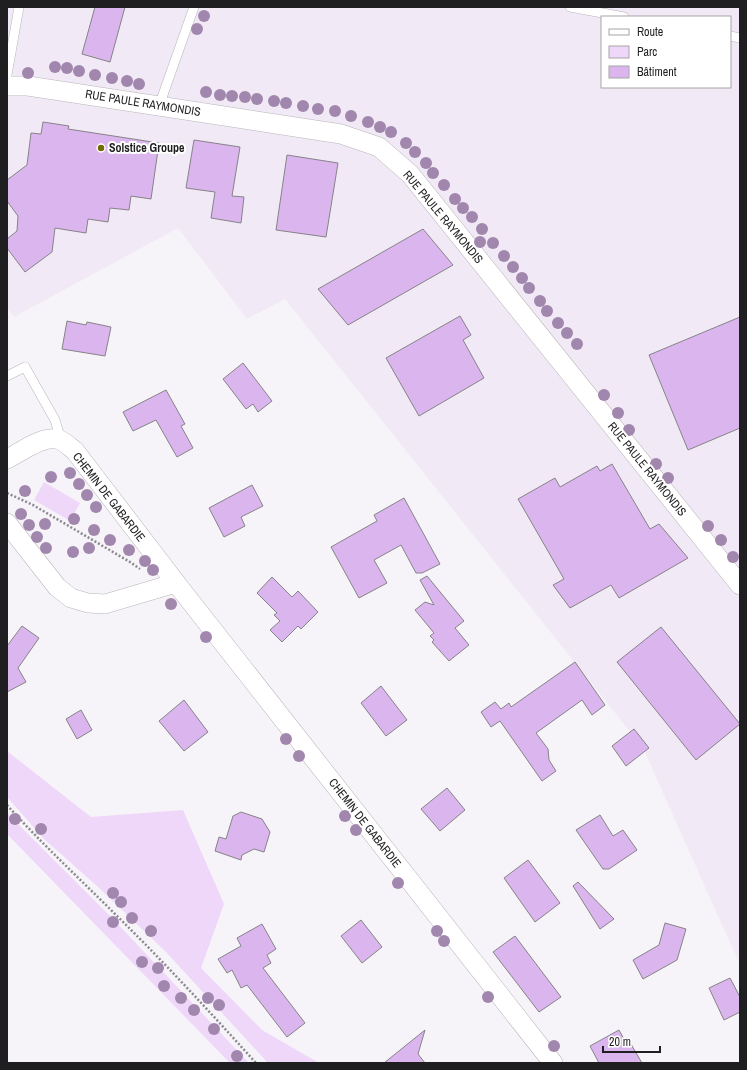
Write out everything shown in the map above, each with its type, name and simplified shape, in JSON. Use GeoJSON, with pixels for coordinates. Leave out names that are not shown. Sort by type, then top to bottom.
{"type":"FeatureCollection","features":[{"type":"Feature","properties":{"kind":"street","name":"RUE PAULE RAYMONDIS"},"geometry":{"type":"LineString","coordinates":[[7,86],[28,86],[341,134],[380,147],[410,174],[740,585]]}},
{"type":"Feature","properties":{"kind":"street"},"geometry":{"type":"LineString","coordinates":[[7,459],[46,440],[54,438],[61,440]]}},
{"type":"Feature","properties":{"kind":"street","name":"CHEMIN DE GABARDIE"},"geometry":{"type":"LineString","coordinates":[[61,440],[75,451],[176,584],[553,1063]]}},
{"type":"Feature","properties":{"kind":"street"},"geometry":{"type":"LineString","coordinates":[[7,523],[57,587],[71,598],[88,603],[105,604],[176,584]]}},
{"type":"Feature","properties":{"kind":"lane"},"geometry":{"type":"LineString","coordinates":[[7,75],[18,7]]}},
{"type":"Feature","properties":{"kind":"lane"},"geometry":{"type":"LineString","coordinates":[[159,106],[194,7]]}},
{"type":"Feature","properties":{"kind":"lane"},"geometry":{"type":"LineString","coordinates":[[570,7],[619,16]]}},
{"type":"Feature","properties":{"kind":"lane"},"geometry":{"type":"LineString","coordinates":[[7,376],[25,367],[55,420],[61,440]]}},
{"type":"Feature","properties":{"kind":"path"},"geometry":{"type":"LineString","coordinates":[[7,493],[33,505],[130,562],[147,575],[157,589]]}},
{"type":"Feature","properties":{"kind":"path"},"geometry":{"type":"LineString","coordinates":[[7,805],[35,836],[115,914],[204,1005],[256,1063]]}},
{"type":"Feature","properties":{"kind":"shaded area"},"geometry":{"type":"Polygon","coordinates":[[[7,7],[740,7],[740,965],[643,748],[285,299],[247,319],[178,228],[14,317],[7,308],[7,7]]]}},
{"type":"Feature","properties":{"kind":"green space"},"geometry":{"type":"Polygon","coordinates":[[[44,482],[80,503],[70,521],[34,500],[44,482]]]}},
{"type":"Feature","properties":{"kind":"green space"},"geometry":{"type":"Polygon","coordinates":[[[7,751],[91,817],[183,810],[224,904],[201,968],[262,1030],[319,1063],[268,1063],[166,952],[97,886],[44,839],[7,797],[7,751]]]}},
{"type":"Feature","properties":{"kind":"green space"},"geometry":{"type":"Polygon","coordinates":[[[7,813],[113,919],[249,1063],[230,1063],[7,834],[7,813]]]}},
{"type":"Feature","properties":{"kind":"building"},"geometry":{"type":"Polygon","coordinates":[[[95,7],[125,7],[110,62],[82,54],[95,7]]]}},
{"type":"Feature","properties":{"kind":"building"},"geometry":{"type":"Polygon","coordinates":[[[43,122],[69,126],[68,129],[159,143],[151,199],[131,196],[129,210],[110,208],[108,222],[88,219],[86,233],[55,228],[52,252],[25,272],[7,248],[7,239],[17,231],[18,216],[7,201],[7,180],[27,165],[31,133],[41,134],[43,122]]]}},
{"type":"Feature","properties":{"kind":"building"},"geometry":{"type":"Polygon","coordinates":[[[194,140],[240,147],[232,196],[244,197],[241,223],[211,218],[215,192],[186,188],[194,140]]]}},
{"type":"Feature","properties":{"kind":"building"},"geometry":{"type":"Polygon","coordinates":[[[287,155],[338,163],[326,237],[276,230],[287,155]]]}},
{"type":"Feature","properties":{"kind":"building"},"geometry":{"type":"Polygon","coordinates":[[[423,229],[453,265],[348,325],[318,289],[423,229]]]}},
{"type":"Feature","properties":{"kind":"building"},"geometry":{"type":"Polygon","coordinates":[[[460,316],[471,335],[463,340],[484,378],[419,416],[386,358],[460,316]]]}},
{"type":"Feature","properties":{"kind":"building"},"geometry":{"type":"Polygon","coordinates":[[[740,317],[740,428],[688,450],[649,355],[740,317]]]}},
{"type":"Feature","properties":{"kind":"building"},"geometry":{"type":"Polygon","coordinates":[[[67,321],[86,325],[87,322],[111,327],[105,356],[62,349],[67,321]]]}},
{"type":"Feature","properties":{"kind":"building"},"geometry":{"type":"Polygon","coordinates":[[[243,363],[272,401],[258,412],[253,404],[246,409],[223,379],[243,363]]]}},
{"type":"Feature","properties":{"kind":"building"},"geometry":{"type":"Polygon","coordinates":[[[166,390],[185,424],[181,426],[193,448],[177,457],[156,420],[133,431],[123,412],[166,390]]]}},
{"type":"Feature","properties":{"kind":"building"},"geometry":{"type":"Polygon","coordinates":[[[612,464],[650,529],[659,524],[688,558],[619,598],[611,585],[570,608],[553,585],[564,579],[518,499],[555,478],[560,487],[597,466],[600,471],[612,464]]]}},
{"type":"Feature","properties":{"kind":"building"},"geometry":{"type":"Polygon","coordinates":[[[252,485],[263,506],[241,517],[245,526],[224,537],[209,508],[252,485]]]}},
{"type":"Feature","properties":{"kind":"building"},"geometry":{"type":"Polygon","coordinates":[[[404,498],[440,564],[422,573],[416,573],[401,545],[374,560],[387,583],[359,598],[331,547],[377,521],[374,515],[404,498]]]}},
{"type":"Feature","properties":{"kind":"building"},"geometry":{"type":"Polygon","coordinates":[[[427,576],[464,621],[455,628],[469,645],[449,661],[432,642],[434,640],[430,636],[434,633],[415,610],[425,602],[434,605],[420,580],[427,576]]]}},
{"type":"Feature","properties":{"kind":"building"},"geometry":{"type":"Polygon","coordinates":[[[272,577],[292,597],[298,591],[318,612],[301,629],[298,626],[282,642],[270,630],[280,621],[274,615],[277,613],[257,593],[272,577]]]}},
{"type":"Feature","properties":{"kind":"building"},"geometry":{"type":"Polygon","coordinates":[[[22,626],[39,638],[18,668],[26,682],[7,692],[7,646],[22,626]]]}},
{"type":"Feature","properties":{"kind":"building"},"geometry":{"type":"Polygon","coordinates":[[[661,627],[740,724],[696,760],[617,662],[661,627]]]}},
{"type":"Feature","properties":{"kind":"building"},"geometry":{"type":"Polygon","coordinates":[[[575,662],[605,705],[592,715],[582,700],[536,733],[548,749],[549,760],[556,771],[542,781],[500,721],[491,727],[481,712],[495,702],[501,709],[509,703],[511,707],[575,662]]]}},
{"type":"Feature","properties":{"kind":"building"},"geometry":{"type":"Polygon","coordinates":[[[381,686],[407,720],[386,736],[361,703],[381,686]]]}},
{"type":"Feature","properties":{"kind":"building"},"geometry":{"type":"Polygon","coordinates":[[[184,700],[208,732],[184,751],[159,721],[184,700]]]}},
{"type":"Feature","properties":{"kind":"building"},"geometry":{"type":"Polygon","coordinates":[[[81,710],[92,730],[77,739],[66,719],[81,710]]]}},
{"type":"Feature","properties":{"kind":"building"},"geometry":{"type":"Polygon","coordinates":[[[634,729],[649,748],[626,766],[612,746],[634,729]]]}},
{"type":"Feature","properties":{"kind":"building"},"geometry":{"type":"Polygon","coordinates":[[[447,788],[465,810],[440,831],[421,809],[447,788]]]}},
{"type":"Feature","properties":{"kind":"building"},"geometry":{"type":"Polygon","coordinates":[[[241,812],[262,819],[270,832],[264,852],[254,849],[242,855],[241,860],[215,851],[219,837],[226,839],[233,816],[241,812]]]}},
{"type":"Feature","properties":{"kind":"building"},"geometry":{"type":"Polygon","coordinates":[[[600,815],[613,836],[623,830],[637,850],[609,869],[603,869],[576,830],[600,815]]]}},
{"type":"Feature","properties":{"kind":"building"},"geometry":{"type":"Polygon","coordinates":[[[528,860],[560,903],[535,922],[504,878],[528,860]]]}},
{"type":"Feature","properties":{"kind":"building"},"geometry":{"type":"Polygon","coordinates":[[[578,882],[614,919],[600,929],[573,886],[578,882]]]}},
{"type":"Feature","properties":{"kind":"building"},"geometry":{"type":"Polygon","coordinates":[[[361,920],[382,947],[362,963],[341,936],[361,920]]]}},
{"type":"Feature","properties":{"kind":"building"},"geometry":{"type":"Polygon","coordinates":[[[665,923],[686,929],[677,960],[643,979],[633,960],[659,945],[665,923]]]}},
{"type":"Feature","properties":{"kind":"building"},"geometry":{"type":"Polygon","coordinates":[[[262,924],[276,949],[267,955],[271,963],[263,968],[305,1023],[287,1037],[247,985],[241,988],[232,970],[227,973],[218,959],[241,946],[237,938],[262,924]]]}},
{"type":"Feature","properties":{"kind":"building"},"geometry":{"type":"Polygon","coordinates":[[[515,936],[561,997],[539,1012],[493,952],[515,936]]]}},
{"type":"Feature","properties":{"kind":"building"},"geometry":{"type":"Polygon","coordinates":[[[730,978],[740,997],[740,1012],[724,1020],[709,988],[730,978]]]}},
{"type":"Feature","properties":{"kind":"building"},"geometry":{"type":"Polygon","coordinates":[[[425,1030],[418,1054],[425,1063],[384,1063],[425,1030]]]}},
{"type":"Feature","properties":{"kind":"building"},"geometry":{"type":"Polygon","coordinates":[[[619,1030],[625,1041],[628,1039],[642,1063],[599,1063],[590,1046],[619,1030]]]}},
{"type":"Feature","properties":{"kind":"place","name":"Solstice Groupe"},"geometry":{"type":"Point","coordinates":[101,148]}}]}
